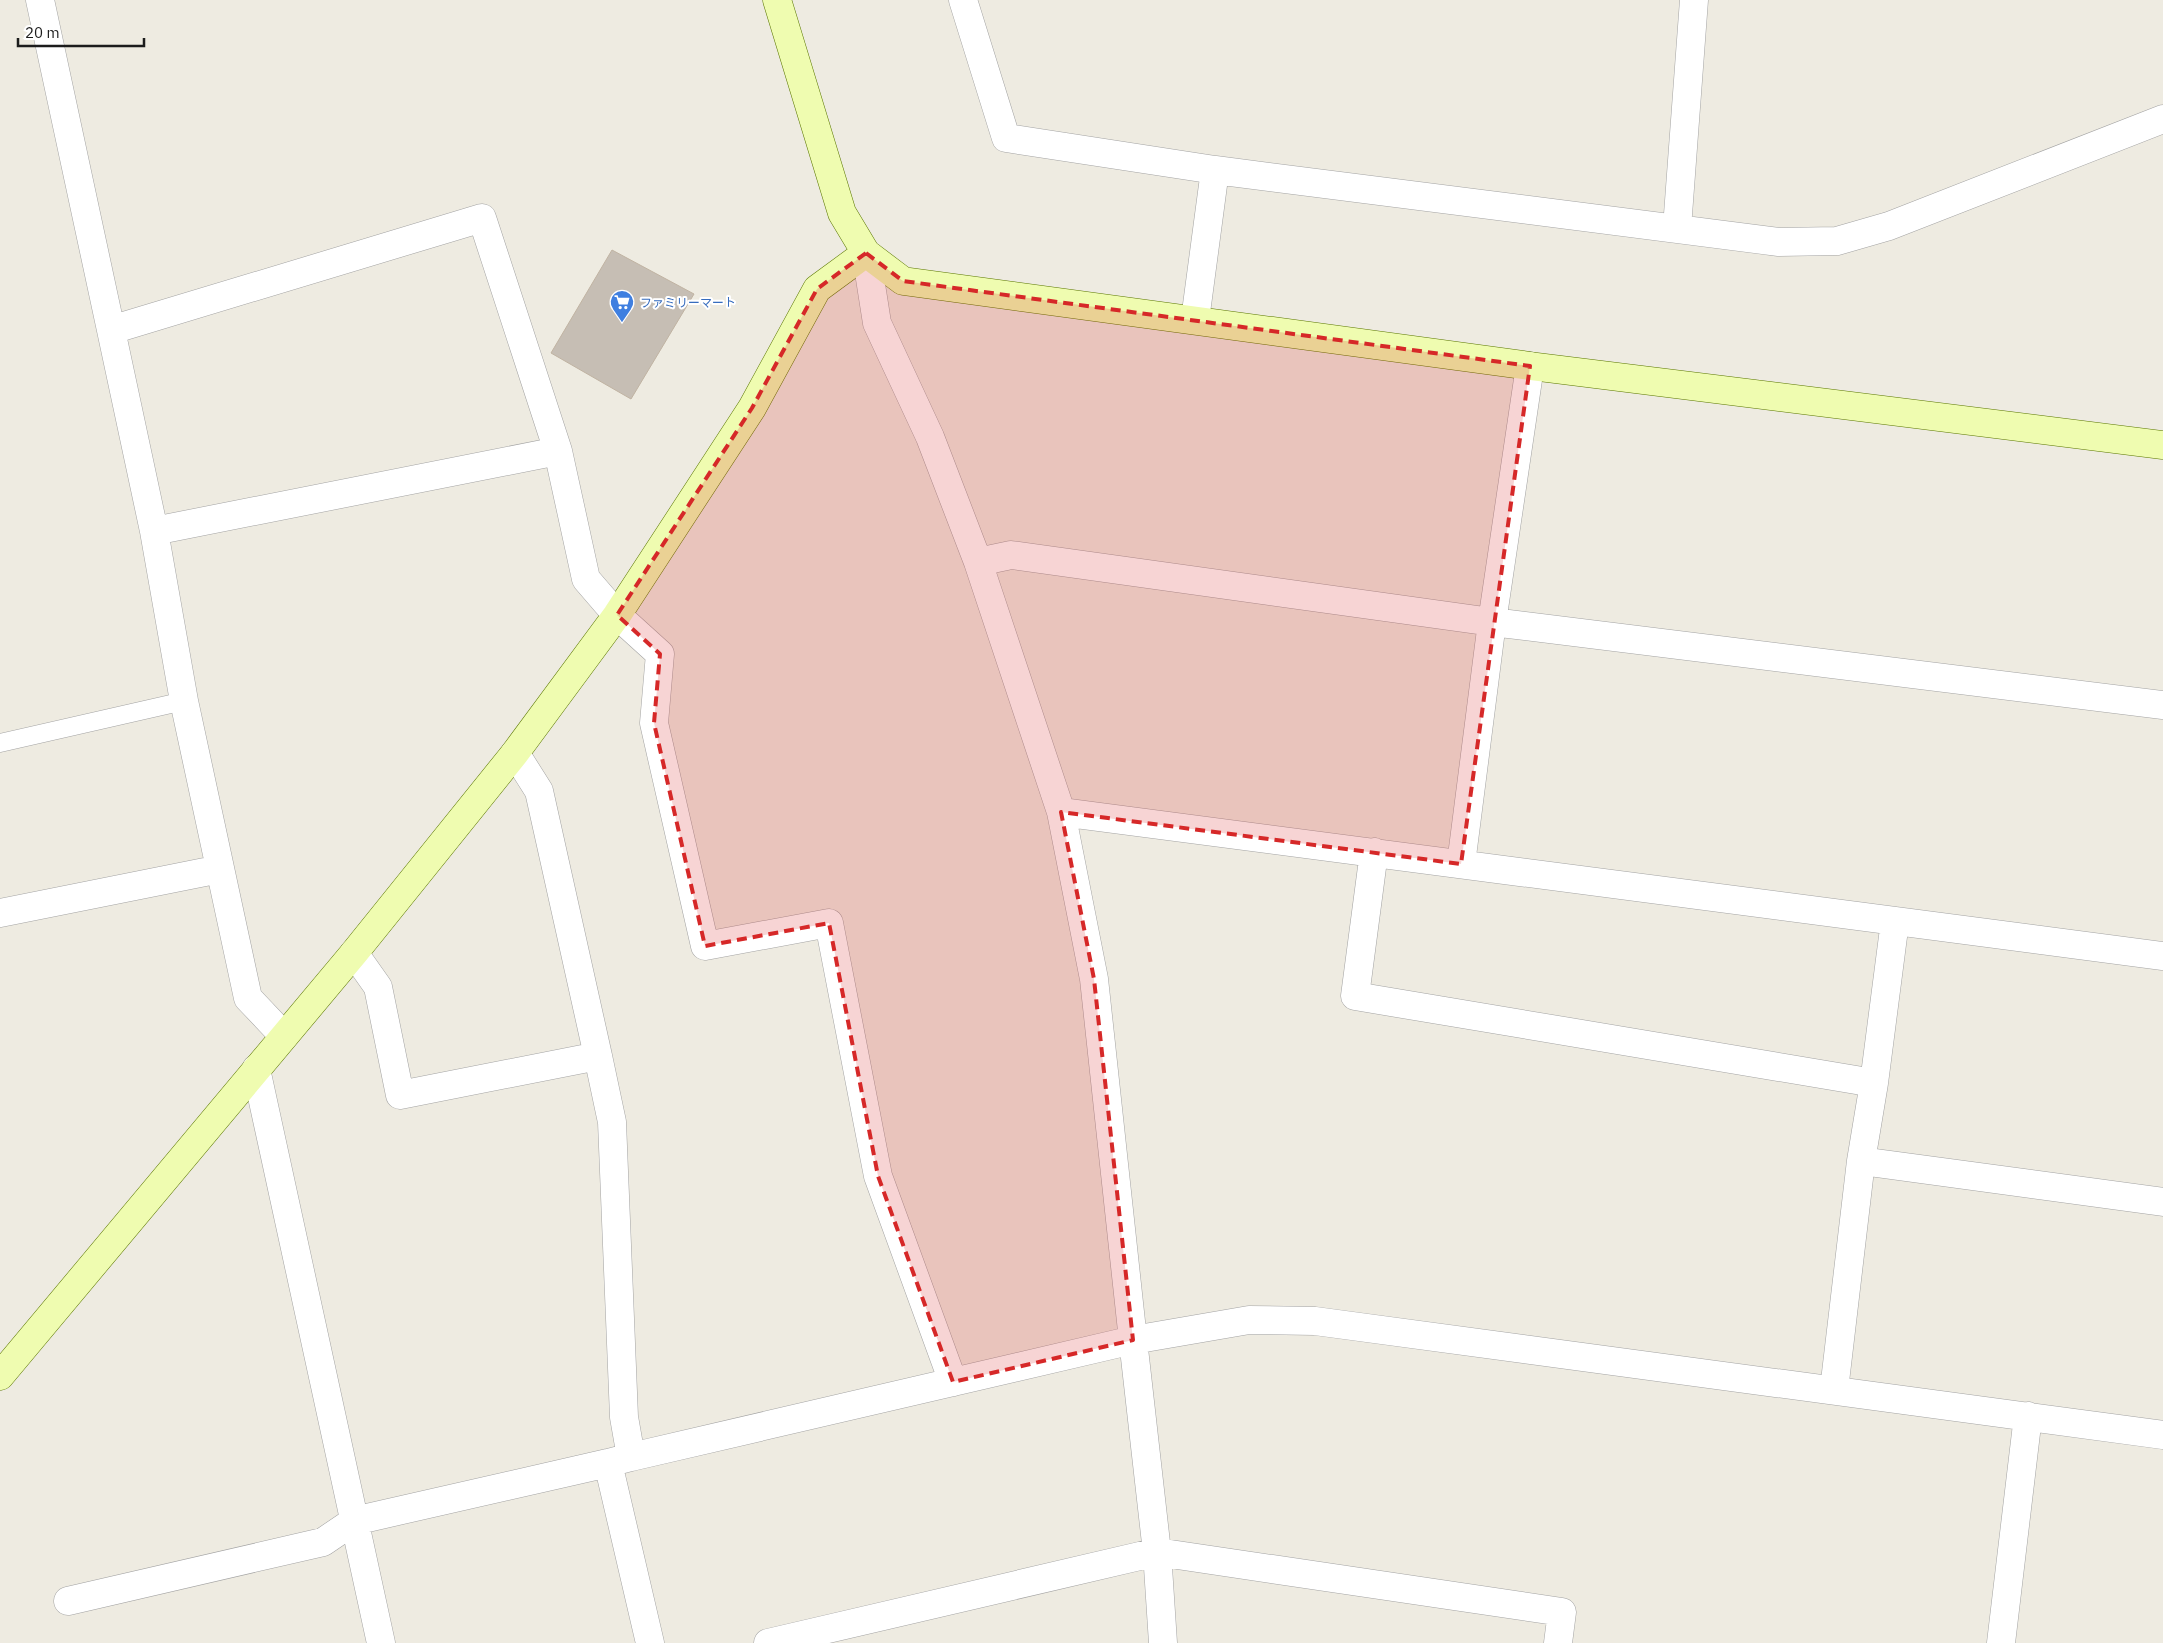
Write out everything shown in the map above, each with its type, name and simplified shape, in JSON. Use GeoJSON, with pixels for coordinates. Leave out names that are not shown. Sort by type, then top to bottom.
{"type":"FeatureCollection","features":[{"type":"Feature","properties":{"kind":"street"},"geometry":{"type":"LineString","coordinates":[[40,0],[112,330],[154,532],[184,701],[248,998],[284,1036]]}},
{"type":"Feature","properties":{"kind":"street"},"geometry":{"type":"LineString","coordinates":[[777,0],[842,213],[866,253],[903,281],[1530,366],[2163,445]]}},
{"type":"Feature","properties":{"kind":"street"},"geometry":{"type":"LineString","coordinates":[[963,0],[1006,138],[1216,170],[1779,242],[1838,241],[1889,226],[2163,119]]}},
{"type":"Feature","properties":{"kind":"street"},"geometry":{"type":"LineString","coordinates":[[1677,228],[1694,0]]}},
{"type":"Feature","properties":{"kind":"street"},"geometry":{"type":"LineString","coordinates":[[1195,320],[1216,170]]}},
{"type":"Feature","properties":{"kind":"street"},"geometry":{"type":"LineString","coordinates":[[112,330],[482,218],[558,451],[586,579],[617,615],[660,654],[654,723],[705,946],[829,923],[878,1176],[953,1382]]}},
{"type":"Feature","properties":{"kind":"street"},"geometry":{"type":"LineString","coordinates":[[866,253],[877,323],[930,436],[978,562],[1061,812],[1094,979],[1157,1552],[1163,1643]]}},
{"type":"Feature","properties":{"kind":"street"},"geometry":{"type":"LineString","coordinates":[[0,1376],[354,954],[515,753],[617,615],[752,408],[817,289],[866,253]]}},
{"type":"Feature","properties":{"kind":"street"},"geometry":{"type":"LineString","coordinates":[[1461,864],[1492,622],[1530,366]]}},
{"type":"Feature","properties":{"kind":"street"},"geometry":{"type":"LineString","coordinates":[[154,532],[558,451]]}},
{"type":"Feature","properties":{"kind":"street"},"geometry":{"type":"LineString","coordinates":[[978,562],[1010,555],[1492,622],[2163,705]]}},
{"type":"Feature","properties":{"kind":"street"},"geometry":{"type":"LineString","coordinates":[[515,753],[539,791],[612,1122],[624,1416],[620,1460],[650,1643]]}},
{"type":"Feature","properties":{"kind":"street"},"geometry":{"type":"LineString","coordinates":[[1061,812],[2163,956]]}},
{"type":"Feature","properties":{"kind":"street"},"geometry":{"type":"LineString","coordinates":[[1374,852],[1355,996],[1874,1083]]}},
{"type":"Feature","properties":{"kind":"street"},"geometry":{"type":"LineString","coordinates":[[0,913],[220,869]]}},
{"type":"Feature","properties":{"kind":"street"},"geometry":{"type":"LineString","coordinates":[[1834,1390],[1860,1161],[1874,1083],[1895,921]]}},
{"type":"Feature","properties":{"kind":"street"},"geometry":{"type":"LineString","coordinates":[[354,954],[378,987],[400,1095],[598,1056]]}},
{"type":"Feature","properties":{"kind":"street"},"geometry":{"type":"LineString","coordinates":[[256,1069],[382,1643]]}},
{"type":"Feature","properties":{"kind":"street"},"geometry":{"type":"LineString","coordinates":[[1860,1161],[2163,1202]]}},
{"type":"Feature","properties":{"kind":"street"},"geometry":{"type":"LineString","coordinates":[[68,1602],[322,1542],[354,1521],[1133,1340],[1249,1320],[1315,1321],[2163,1435]]}},
{"type":"Feature","properties":{"kind":"street"},"geometry":{"type":"LineString","coordinates":[[2001,1643],[2028,1416]]}},
{"type":"Feature","properties":{"kind":"street"},"geometry":{"type":"LineString","coordinates":[[768,1643],[1157,1552],[1562,1612],[1558,1643]]}},
{"type":"Feature","properties":{"kind":"lane"},"geometry":{"type":"LineString","coordinates":[[0,743],[184,701]]}},
{"type":"Feature","properties":{"kind":"highlighted area"},"geometry":{"type":"Polygon","coordinates":[[[866,253],[903,281],[1530,366],[1461,864],[1061,812],[1094,979],[1133,1340],[953,1382],[878,1176],[829,923],[705,946],[654,723],[660,654],[617,615],[752,408],[817,289],[866,253]]]}},
{"type":"Feature","properties":{"kind":"building","name":"ファミリーマート"},"geometry":{"type":"Polygon","coordinates":[[[612,250],[694,294],[631,399],[551,353],[612,250]]]}},
{"type":"Feature","properties":{"kind":"place","name":"ファミリーマート"},"geometry":{"type":"Point","coordinates":[622,323]}}]}
